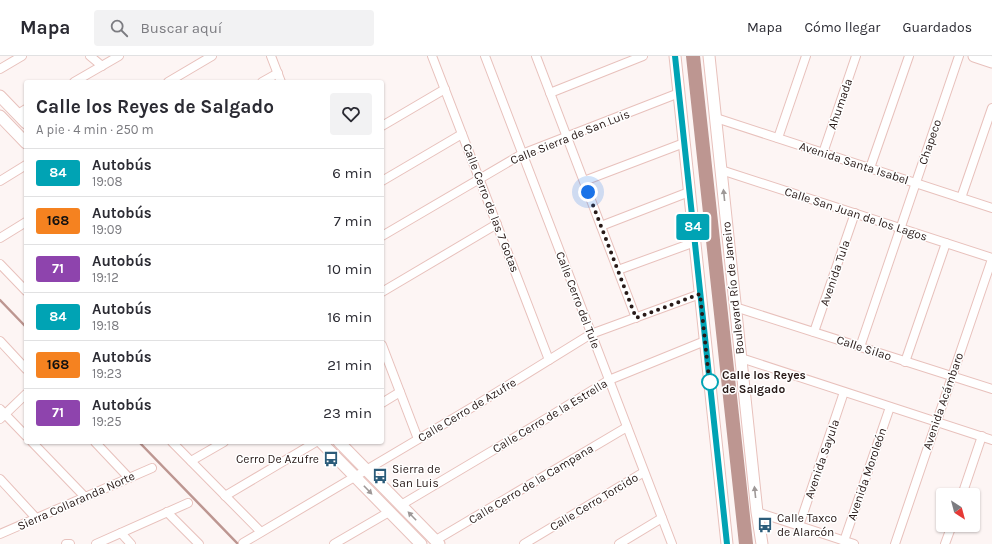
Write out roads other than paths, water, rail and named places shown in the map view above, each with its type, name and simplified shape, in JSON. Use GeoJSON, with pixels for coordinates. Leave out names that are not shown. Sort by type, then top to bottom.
{"type":"FeatureCollection","features":[{"type":"Feature","properties":{"kind":"street"},"geometry":{"type":"LineString","coordinates":[[0,69],[22,56]]}},
{"type":"Feature","properties":{"kind":"street"},"geometry":{"type":"LineString","coordinates":[[90,56],[102,66]]}},
{"type":"Feature","properties":{"kind":"street"},"geometry":{"type":"LineString","coordinates":[[78,80],[118,56]]}},
{"type":"Feature","properties":{"kind":"street"},"geometry":{"type":"LineString","coordinates":[[171,80],[212,56]]}},
{"type":"Feature","properties":{"kind":"street"},"geometry":{"type":"LineString","coordinates":[[271,56],[280,80]]}},
{"type":"Feature","properties":{"kind":"street","name":"Calle Cerro de las 7 Gotas"},"geometry":{"type":"LineString","coordinates":[[432,56],[550,360]]}},
{"type":"Feature","properties":{"kind":"street","name":"Calle Cerro del Tule"},"geometry":{"type":"LineString","coordinates":[[485,56],[672,544]]}},
{"type":"Feature","properties":{"kind":"street"},"geometry":{"type":"LineString","coordinates":[[536,56],[636,318]]}},
{"type":"Feature","properties":{"kind":"street"},"geometry":{"type":"LineString","coordinates":[[550,93],[643,56]]}},
{"type":"Feature","properties":{"kind":"street"},"geometry":{"type":"LineString","coordinates":[[675,56],[727,544]]}},
{"type":"Feature","properties":{"kind":"street","name":"Boulevard Río de Janeiro"},"geometry":{"type":"LineString","coordinates":[[709,56],[757,512],[762,544]]}},
{"type":"Feature","properties":{"kind":"street"},"geometry":{"type":"LineString","coordinates":[[778,138],[806,56]]}},
{"type":"Feature","properties":{"kind":"street","name":"Ahumada"},"geometry":{"type":"LineString","coordinates":[[823,153],[856,56]]}},
{"type":"Feature","properties":{"kind":"street"},"geometry":{"type":"LineString","coordinates":[[870,168],[908,56]]}},
{"type":"Feature","properties":{"kind":"street","name":"Chapeco"},"geometry":{"type":"LineString","coordinates":[[860,347],[959,56]]}},
{"type":"Feature","properties":{"kind":"street"},"geometry":{"type":"LineString","coordinates":[[974,56],[992,62]]}},
{"type":"Feature","properties":{"kind":"street"},"geometry":{"type":"LineString","coordinates":[[266,80],[278,73]]}},
{"type":"Feature","properties":{"kind":"street"},"geometry":{"type":"LineString","coordinates":[[384,125],[445,89]]}},
{"type":"Feature","properties":{"kind":"street","name":"Calle Sierra de San Luis"},"geometry":{"type":"LineString","coordinates":[[384,235],[522,154],[679,93]]}},
{"type":"Feature","properties":{"kind":"street"},"geometry":{"type":"LineString","coordinates":[[0,96],[22,112]]}},
{"type":"Feature","properties":{"kind":"street"},"geometry":{"type":"LineString","coordinates":[[961,198],[992,108]]}},
{"type":"Feature","properties":{"kind":"street","name":"Avenida Santa Isabel"},"geometry":{"type":"LineString","coordinates":[[716,118],[992,208]]}},
{"type":"Feature","properties":{"kind":"street"},"geometry":{"type":"LineString","coordinates":[[2,121],[24,141]]}},
{"type":"Feature","properties":{"kind":"street"},"geometry":{"type":"LineString","coordinates":[[384,180],[462,134]]}},
{"type":"Feature","properties":{"kind":"street"},"geometry":{"type":"LineString","coordinates":[[584,181],[684,142]]}},
{"type":"Feature","properties":{"kind":"street"},"geometry":{"type":"LineString","coordinates":[[0,181],[24,166]]}},
{"type":"Feature","properties":{"kind":"street","name":"Calle San Juan de los Lagos"},"geometry":{"type":"LineString","coordinates":[[721,170],[992,258]]}},
{"type":"Feature","properties":{"kind":"street"},"geometry":{"type":"LineString","coordinates":[[601,226],[689,192]]}},
{"type":"Feature","properties":{"kind":"street","name":"Avenida Tula"},"geometry":{"type":"LineString","coordinates":[[814,332],[855,214]]}},
{"type":"Feature","properties":{"kind":"street"},"geometry":{"type":"LineString","coordinates":[[0,238],[24,223]]}},
{"type":"Feature","properties":{"kind":"street"},"geometry":{"type":"LineString","coordinates":[[384,291],[497,224]]}},
{"type":"Feature","properties":{"kind":"street"},"geometry":{"type":"LineString","coordinates":[[618,270],[694,242]]}},
{"type":"Feature","properties":{"kind":"street"},"geometry":{"type":"LineString","coordinates":[[905,362],[946,243]]}},
{"type":"Feature","properties":{"kind":"street","name":"Avenida Acámbaro"},"geometry":{"type":"LineString","coordinates":[[895,544],[992,258]]}},
{"type":"Feature","properties":{"kind":"street"},"geometry":{"type":"LineString","coordinates":[[0,264],[24,289]]}},
{"type":"Feature","properties":{"kind":"street","name":"Calle Cerro de Azufre"},"geometry":{"type":"LineString","coordinates":[[243,543],[591,334],[700,294]]}},
{"type":"Feature","properties":{"kind":"street","name":"Calle Silao"},"geometry":{"type":"LineString","coordinates":[[735,307],[992,390]]}},
{"type":"Feature","properties":{"kind":"street"},"geometry":{"type":"LineString","coordinates":[[0,341],[24,367]]}},
{"type":"Feature","properties":{"kind":"street","name":"Calle Cerro de la Estrella"},"geometry":{"type":"LineString","coordinates":[[401,504],[540,423],[609,380],[705,341]]}},
{"type":"Feature","properties":{"kind":"street"},"geometry":{"type":"LineString","coordinates":[[384,352],[418,439]]}},
{"type":"Feature","properties":{"kind":"street"},"geometry":{"type":"LineString","coordinates":[[741,358],[992,440]]}},
{"type":"Feature","properties":{"kind":"street"},"geometry":{"type":"LineString","coordinates":[[384,402],[400,392]]}},
{"type":"Feature","properties":{"kind":"street","name":"Avenida Sayula"},"geometry":{"type":"LineString","coordinates":[[799,526],[844,392]]}},
{"type":"Feature","properties":{"kind":"street"},"geometry":{"type":"LineString","coordinates":[[24,396],[2,414],[24,434]]}},
{"type":"Feature","properties":{"kind":"street","name":"Avenida Moroleón"},"geometry":{"type":"LineString","coordinates":[[844,541],[890,406]]}},
{"type":"Feature","properties":{"kind":"street","name":"Calle Cerro de la Campana"},"geometry":{"type":"LineString","coordinates":[[437,542],[627,427]]}},
{"type":"Feature","properties":{"kind":"street"},"geometry":{"type":"LineString","coordinates":[[964,488],[982,436]]}},
{"type":"Feature","properties":{"kind":"street"},"geometry":{"type":"LineString","coordinates":[[34,444],[85,497]]}},
{"type":"Feature","properties":{"kind":"street"},"geometry":{"type":"LineString","coordinates":[[97,444],[129,478]]}},
{"type":"Feature","properties":{"kind":"street"},"geometry":{"type":"LineString","coordinates":[[174,444],[261,532]]}},
{"type":"Feature","properties":{"kind":"street"},"geometry":{"type":"LineString","coordinates":[[191,461],[221,444]]}},
{"type":"Feature","properties":{"kind":"street"},"geometry":{"type":"LineString","coordinates":[[225,496],[313,444]]}},
{"type":"Feature","properties":{"kind":"street"},"geometry":{"type":"LineString","coordinates":[[322,444],[421,544]]}},
{"type":"Feature","properties":{"kind":"street"},"geometry":{"type":"LineString","coordinates":[[341,444],[437,542]]}},
{"type":"Feature","properties":{"kind":"street","name":"Sierra Collaranda Norte"},"geometry":{"type":"LineString","coordinates":[[0,534],[152,468]]}},
{"type":"Feature","properties":{"kind":"street","name":"Calle Cerro Torcido"},"geometry":{"type":"LineString","coordinates":[[524,544],[644,472]]}},
{"type":"Feature","properties":{"kind":"street"},"geometry":{"type":"LineString","coordinates":[[0,479],[36,518]]}},
{"type":"Feature","properties":{"kind":"street"},"geometry":{"type":"LineString","coordinates":[[96,544],[188,503]]}},
{"type":"Feature","properties":{"kind":"street"},"geometry":{"type":"LineString","coordinates":[[167,512],[199,544]]}},
{"type":"Feature","properties":{"kind":"street"},"geometry":{"type":"LineString","coordinates":[[334,544],[389,512]]}},
{"type":"Feature","properties":{"kind":"street"},"geometry":{"type":"LineString","coordinates":[[757,512],[854,544]]}},
{"type":"Feature","properties":{"kind":"street"},"geometry":{"type":"LineString","coordinates":[[619,544],[662,518]]}},
{"type":"Feature","properties":{"kind":"street"},"geometry":{"type":"LineString","coordinates":[[945,544],[949,532]]}},
{"type":"Feature","properties":{"kind":"street"},"geometry":{"type":"LineString","coordinates":[[120,533],[131,544]]}},
{"type":"Feature","properties":{"kind":"waterway"},"geometry":{"type":"LineString","coordinates":[[693,56],[746,544]]}},
{"type":"Feature","properties":{"kind":"waterway"},"geometry":{"type":"LineString","coordinates":[[0,300],[24,325]]}},
{"type":"Feature","properties":{"kind":"waterway"},"geometry":{"type":"LineString","coordinates":[[141,444],[238,544]]}},
{"type":"Feature","properties":{"kind":"place","name":"Calle los Reyes de Salgado"},"geometry":{"type":"Point","coordinates":[710,382]}},
{"type":"Feature","properties":{"kind":"place","name":"Cerro De Azufre"},"geometry":{"type":"Point","coordinates":[331,459]}},
{"type":"Feature","properties":{"kind":"place","name":"Sierra de San Luis"},"geometry":{"type":"Point","coordinates":[380,476]}},
{"type":"Feature","properties":{"kind":"place","name":"Calle Taxco de Alarcón"},"geometry":{"type":"Point","coordinates":[765,525]}}]}
